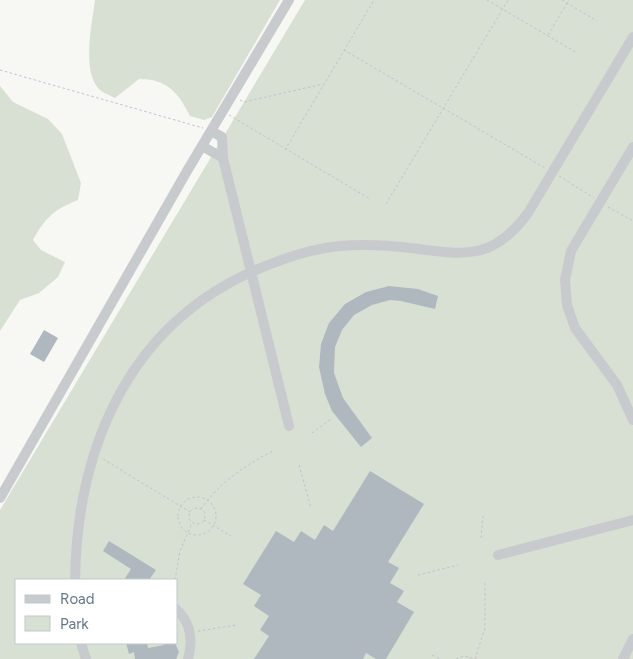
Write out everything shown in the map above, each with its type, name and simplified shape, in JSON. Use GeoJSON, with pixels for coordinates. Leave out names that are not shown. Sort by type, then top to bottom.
{"type":"FeatureCollection","features":[{"type":"Feature","properties":{"kind":"street"},"geometry":{"type":"LineString","coordinates":[[0,498],[202,146],[289,0]]}},
{"type":"Feature","properties":{"kind":"street"},"geometry":{"type":"LineString","coordinates":[[75,579],[79,514],[94,453],[113,406],[128,380],[150,350],[177,320],[203,299],[252,272],[288,257],[337,246],[395,246],[450,254],[468,253],[497,243],[520,224],[633,37]]}},
{"type":"Feature","properties":{"kind":"street"},"geometry":{"type":"LineString","coordinates":[[211,131],[222,137],[223,158],[289,426]]}},
{"type":"Feature","properties":{"kind":"street"},"geometry":{"type":"LineString","coordinates":[[202,146],[223,158]]}},
{"type":"Feature","properties":{"kind":"street"},"geometry":{"type":"LineString","coordinates":[[633,147],[571,251],[566,273],[565,295],[575,328],[617,385],[633,420]]}},
{"type":"Feature","properties":{"kind":"street"},"geometry":{"type":"LineString","coordinates":[[498,555],[633,520]]}},
{"type":"Feature","properties":{"kind":"street"},"geometry":{"type":"LineString","coordinates":[[178,611],[185,620],[190,632],[191,645],[188,659]]}},
{"type":"Feature","properties":{"kind":"street"},"geometry":{"type":"LineString","coordinates":[[623,659],[633,639]]}},
{"type":"Feature","properties":{"kind":"street"},"geometry":{"type":"LineString","coordinates":[[81,644],[86,659]]}},
{"type":"Feature","properties":{"kind":"path"},"geometry":{"type":"LineString","coordinates":[[285,150],[374,0]]}},
{"type":"Feature","properties":{"kind":"path"},"geometry":{"type":"LineString","coordinates":[[487,0],[577,53]]}},
{"type":"Feature","properties":{"kind":"path"},"geometry":{"type":"LineString","coordinates":[[386,204],[508,0]]}},
{"type":"Feature","properties":{"kind":"path"},"geometry":{"type":"LineString","coordinates":[[562,0],[598,21]]}},
{"type":"Feature","properties":{"kind":"path"},"geometry":{"type":"LineString","coordinates":[[548,36],[569,0]]}},
{"type":"Feature","properties":{"kind":"path"},"geometry":{"type":"LineString","coordinates":[[344,50],[552,172],[633,222]]}},
{"type":"Feature","properties":{"kind":"path"},"geometry":{"type":"LineString","coordinates":[[0,70],[211,131]]}},
{"type":"Feature","properties":{"kind":"path"},"geometry":{"type":"LineString","coordinates":[[232,95],[244,102],[324,84]]}},
{"type":"Feature","properties":{"kind":"path"},"geometry":{"type":"LineString","coordinates":[[223,110],[285,150],[370,199]]}},
{"type":"Feature","properties":{"kind":"path"},"geometry":{"type":"LineString","coordinates":[[312,433],[331,419]]}},
{"type":"Feature","properties":{"kind":"path"},"geometry":{"type":"LineString","coordinates":[[201,509],[207,500],[239,470],[273,450]]}},
{"type":"Feature","properties":{"kind":"path"},"geometry":{"type":"LineString","coordinates":[[94,453],[190,512]]}},
{"type":"Feature","properties":{"kind":"path"},"geometry":{"type":"LineString","coordinates":[[299,466],[311,508]]}},
{"type":"Feature","properties":{"kind":"path"},"geometry":{"type":"LineString","coordinates":[[192,497],[207,500],[216,512],[214,526],[202,535],[187,533],[178,521],[180,506],[192,497]]}},
{"type":"Feature","properties":{"kind":"path"},"geometry":{"type":"LineString","coordinates":[[192,523],[189,517],[190,512],[194,508],[201,509],[205,515],[204,520]]}},
{"type":"Feature","properties":{"kind":"path"},"geometry":{"type":"LineString","coordinates":[[481,538],[483,516]]}},
{"type":"Feature","properties":{"kind":"path"},"geometry":{"type":"LineString","coordinates":[[204,520],[231,536]]}},
{"type":"Feature","properties":{"kind":"path"},"geometry":{"type":"LineString","coordinates":[[192,523],[197,524],[204,520]]}},
{"type":"Feature","properties":{"kind":"path"},"geometry":{"type":"LineString","coordinates":[[175,579],[180,552],[192,523]]}},
{"type":"Feature","properties":{"kind":"path"},"geometry":{"type":"LineString","coordinates":[[418,575],[458,565]]}},
{"type":"Feature","properties":{"kind":"path"},"geometry":{"type":"LineString","coordinates":[[456,659],[464,656],[476,659],[485,628],[485,582]]}},
{"type":"Feature","properties":{"kind":"path"},"geometry":{"type":"LineString","coordinates":[[198,631],[237,625]]}},
{"type":"Feature","properties":{"kind":"path"},"geometry":{"type":"LineString","coordinates":[[432,655],[440,659]]}},
{"type":"Feature","properties":{"kind":"green space"},"geometry":{"type":"Polygon","coordinates":[[[95,0],[280,0],[212,117],[204,120],[190,116],[176,94],[170,88],[157,81],[139,79],[115,98],[98,88],[90,70],[89,58],[90,33],[95,0]]]}},
{"type":"Feature","properties":{"kind":"green space"},"geometry":{"type":"Polygon","coordinates":[[[305,0],[633,0],[633,659],[0,659],[0,510],[305,0]]]}},
{"type":"Feature","properties":{"kind":"green space"},"geometry":{"type":"Polygon","coordinates":[[[0,86],[13,102],[48,119],[62,134],[81,183],[78,200],[62,207],[51,215],[33,240],[41,250],[65,262],[58,277],[39,293],[20,300],[0,331],[0,86]]]}},
{"type":"Feature","properties":{"kind":"building"},"geometry":{"type":"Polygon","coordinates":[[[389,286],[418,289],[438,296],[435,309],[390,300],[372,305],[354,315],[342,330],[335,347],[334,373],[343,398],[372,438],[361,447],[332,411],[325,394],[319,367],[321,344],[329,323],[345,304],[366,292],[389,286]]]}},
{"type":"Feature","properties":{"kind":"building"},"geometry":{"type":"Polygon","coordinates":[[[44,330],[58,338],[44,362],[30,354],[44,330]]]}},
{"type":"Feature","properties":{"kind":"building"},"geometry":{"type":"Polygon","coordinates":[[[370,471],[424,504],[388,562],[399,568],[390,583],[404,591],[397,602],[414,612],[386,659],[376,659],[366,653],[363,659],[254,659],[269,636],[260,630],[269,616],[254,606],[261,595],[243,584],[276,531],[294,542],[301,531],[315,540],[324,525],[333,531],[370,471]]]}},
{"type":"Feature","properties":{"kind":"building"},"geometry":{"type":"Polygon","coordinates":[[[109,541],[156,570],[150,579],[125,579],[131,569],[103,551],[109,541]]]}},
{"type":"Feature","properties":{"kind":"building"},"geometry":{"type":"Polygon","coordinates":[[[126,644],[147,644],[148,648],[164,644],[175,644],[179,652],[176,659],[135,659],[134,652],[129,654],[126,644]]]}}]}
